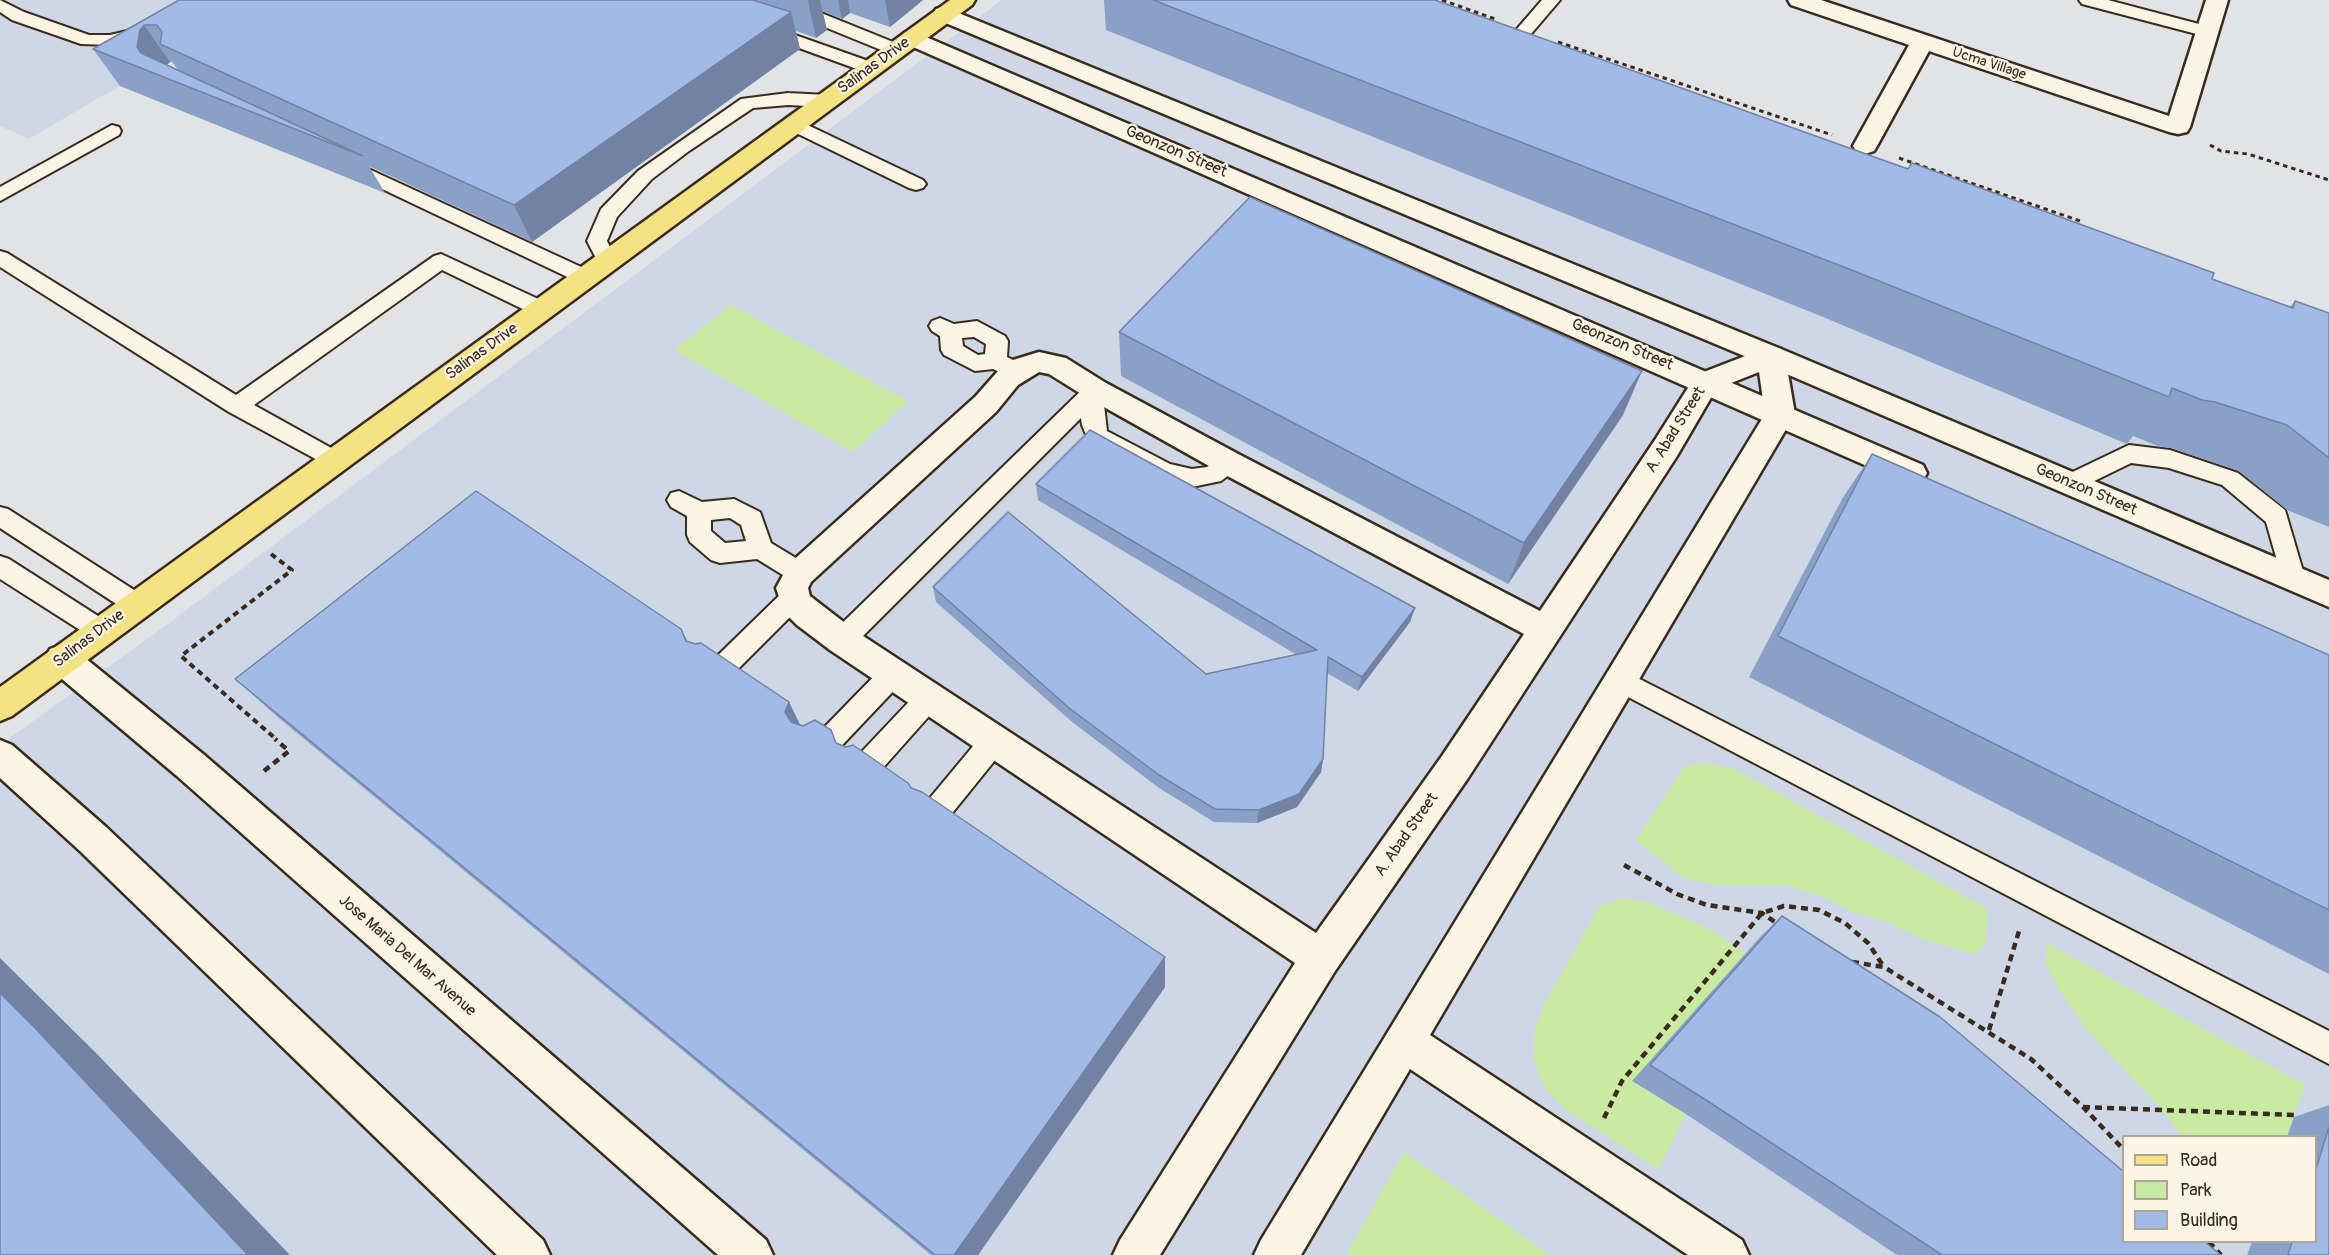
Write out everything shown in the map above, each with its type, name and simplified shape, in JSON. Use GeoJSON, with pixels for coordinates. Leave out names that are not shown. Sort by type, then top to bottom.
{"type":"FeatureCollection","features":[{"type":"Feature","properties":{"kind":"main road","name":"Salinas Drive"},"geometry":{"type":"LineString","coordinates":[[0,706],[100,630],[964,0]]}},
{"type":"Feature","properties":{"kind":"street","name":"Ucma Village"},"geometry":{"type":"LineString","coordinates":[[1799,0],[2178,127]]}},
{"type":"Feature","properties":{"kind":"street"},"geometry":{"type":"LineString","coordinates":[[2178,127],[2217,0]]}},
{"type":"Feature","properties":{"kind":"street","name":"Geonzon Street"},"geometry":{"type":"LineString","coordinates":[[944,14],[1771,356],[2329,594]]}},
{"type":"Feature","properties":{"kind":"street"},"geometry":{"type":"LineString","coordinates":[[1865,146],[1922,42]]}},
{"type":"Feature","properties":{"kind":"street","name":"Geonzon Street"},"geometry":{"type":"LineString","coordinates":[[904,44],[1706,382],[1940,484]]}},
{"type":"Feature","properties":{"kind":"street"},"geometry":{"type":"LineString","coordinates":[[1276,1255],[1780,414],[1771,356]]}},
{"type":"Feature","properties":{"kind":"street","name":"A. Abad Street"},"geometry":{"type":"LineString","coordinates":[[1135,1255],[1321,958],[1455,767],[1544,629],[1666,448],[1706,382],[1771,356]]}},
{"type":"Feature","properties":{"kind":"street"},"geometry":{"type":"LineString","coordinates":[[1321,958],[842,640],[808,615],[796,603],[797,585],[986,404],[1008,378],[1006,366],[1039,362],[1056,364],[1094,393],[1544,629]]}},
{"type":"Feature","properties":{"kind":"street","name":"Jose Maria Del Mar Avenue"},"geometry":{"type":"LineString","coordinates":[[63,658],[190,765],[751,1255]]}},
{"type":"Feature","properties":{"kind":"street"},"geometry":{"type":"LineString","coordinates":[[0,756],[93,839],[528,1255]]}},
{"type":"Feature","properties":{"kind":"street"},"geometry":{"type":"LineString","coordinates":[[1404,1041],[1727,1255]]}},
{"type":"Feature","properties":{"kind":"lane"},"geometry":{"type":"LineString","coordinates":[[0,5],[18,16],[87,40],[110,40],[133,35],[198,0]]}},
{"type":"Feature","properties":{"kind":"lane"},"geometry":{"type":"LineString","coordinates":[[774,0],[904,44]]}},
{"type":"Feature","properties":{"kind":"lane"},"geometry":{"type":"LineString","coordinates":[[1525,30],[1551,0]]}},
{"type":"Feature","properties":{"kind":"lane"},"geometry":{"type":"LineString","coordinates":[[2088,0],[2208,32]]}},
{"type":"Feature","properties":{"kind":"lane"},"geometry":{"type":"LineString","coordinates":[[752,25],[871,68]]}},
{"type":"Feature","properties":{"kind":"lane"},"geometry":{"type":"LineString","coordinates":[[326,155],[596,269],[597,241],[608,214],[645,175],[682,147],[748,103],[788,99],[827,101]]}},
{"type":"Feature","properties":{"kind":"lane"},"geometry":{"type":"LineString","coordinates":[[795,124],[916,183]]}},
{"type":"Feature","properties":{"kind":"lane"},"geometry":{"type":"LineString","coordinates":[[0,195],[112,131]]}},
{"type":"Feature","properties":{"kind":"lane"},"geometry":{"type":"LineString","coordinates":[[0,258],[237,406],[334,460]]}},
{"type":"Feature","properties":{"kind":"lane"},"geometry":{"type":"LineString","coordinates":[[237,406],[441,261],[541,309]]}},
{"type":"Feature","properties":{"kind":"lane"},"geometry":{"type":"LineString","coordinates":[[945,329],[952,351],[975,363],[1006,366]]}},
{"type":"Feature","properties":{"kind":"lane"},"geometry":{"type":"LineString","coordinates":[[1094,393],[1093,425],[1097,436],[1142,462],[1165,472],[1192,478],[1213,475],[1229,462]]}},
{"type":"Feature","properties":{"kind":"lane"},"geometry":{"type":"LineString","coordinates":[[842,640],[1094,393]]}},
{"type":"Feature","properties":{"kind":"lane"},"geometry":{"type":"LineString","coordinates":[[2070,483],[2129,454],[2170,459],[2230,479],[2277,517],[2293,578]]}},
{"type":"Feature","properties":{"kind":"lane"},"geometry":{"type":"LineString","coordinates":[[718,672],[797,585],[761,549],[751,519],[734,508],[689,506],[699,535],[720,553],[761,549]]}},
{"type":"Feature","properties":{"kind":"lane"},"geometry":{"type":"LineString","coordinates":[[0,516],[136,604]]}},
{"type":"Feature","properties":{"kind":"lane"},"geometry":{"type":"LineString","coordinates":[[0,566],[100,630]]}},
{"type":"Feature","properties":{"kind":"lane"},"geometry":{"type":"LineString","coordinates":[[820,750],[893,674]]}},
{"type":"Feature","properties":{"kind":"lane"},"geometry":{"type":"LineString","coordinates":[[1620,680],[2329,1048]]}},
{"type":"Feature","properties":{"kind":"lane"},"geometry":{"type":"LineString","coordinates":[[863,770],[929,698]]}},
{"type":"Feature","properties":{"kind":"lane"},"geometry":{"type":"LineString","coordinates":[[935,813],[994,741]]}},
{"type":"Feature","properties":{"kind":"path"},"geometry":{"type":"LineString","coordinates":[[1442,0],[2080,221]]}},
{"type":"Feature","properties":{"kind":"path"},"geometry":{"type":"LineString","coordinates":[[2178,127],[2221,151],[2248,154],[2329,180]]}},
{"type":"Feature","properties":{"kind":"path"},"geometry":{"type":"LineString","coordinates":[[228,799],[289,751],[181,656],[292,570],[240,530]]}},
{"type":"Feature","properties":{"kind":"path"},"geometry":{"type":"LineString","coordinates":[[1624,865],[1677,894],[1707,905],[1762,913],[1784,906],[1819,910],[1845,923],[1868,943],[1884,966],[1989,1030],[2031,1059],[2083,1107],[2122,1148]]}},
{"type":"Feature","properties":{"kind":"path"},"geometry":{"type":"LineString","coordinates":[[1762,913],[1781,926]]}},
{"type":"Feature","properties":{"kind":"path"},"geometry":{"type":"LineString","coordinates":[[1604,1120],[1622,1081],[1762,913]]}},
{"type":"Feature","properties":{"kind":"path"},"geometry":{"type":"LineString","coordinates":[[1989,1030],[2020,927]]}},
{"type":"Feature","properties":{"kind":"path"},"geometry":{"type":"LineString","coordinates":[[1848,962],[1884,966]]}},
{"type":"Feature","properties":{"kind":"path"},"geometry":{"type":"LineString","coordinates":[[2083,1107],[2294,1115]]}},
{"type":"Feature","properties":{"kind":"path"},"geometry":{"type":"LineString","coordinates":[[2210,1243],[2221,1255]]}},
{"type":"Feature","properties":{"kind":"shaded area"},"geometry":{"type":"Polygon","coordinates":[[[0,0],[266,0],[29,139],[0,126],[0,0]]]}},
{"type":"Feature","properties":{"kind":"shaded area"},"geometry":{"type":"Polygon","coordinates":[[[1002,0],[1330,0],[2329,364],[2329,1255],[0,1255],[0,745],[165,626],[1002,0]]]}},
{"type":"Feature","properties":{"kind":"green space"},"geometry":{"type":"Polygon","coordinates":[[[731,305],[908,401],[853,452],[674,350],[731,305]]]}},
{"type":"Feature","properties":{"kind":"green space"},"geometry":{"type":"Polygon","coordinates":[[[1707,763],[1734,769],[1988,909],[1986,941],[1982,948],[1974,954],[1925,940],[1886,921],[1853,912],[1825,897],[1785,885],[1715,885],[1684,878],[1636,840],[1685,766],[1707,763]]]}},
{"type":"Feature","properties":{"kind":"green space"},"geometry":{"type":"Polygon","coordinates":[[[1625,898],[1647,902],[1705,927],[1746,953],[1633,1081],[1686,1114],[1658,1169],[1564,1108],[1544,1087],[1534,1060],[1534,1032],[1543,1006],[1600,906],[1625,898]]]}},
{"type":"Feature","properties":{"kind":"green space"},"geometry":{"type":"Polygon","coordinates":[[[2047,943],[2305,1085],[2287,1135],[2180,1135],[2163,1111],[2083,1025],[2059,989],[2045,962],[2047,943]]]}},
{"type":"Feature","properties":{"kind":"green space"},"geometry":{"type":"Polygon","coordinates":[[[1404,1152],[1550,1255],[1346,1255],[1404,1152]]]}},
{"type":"Feature","properties":{"kind":"building"},"geometry":{"type":"Polygon","coordinates":[[[179,0],[753,0],[791,12],[514,205],[160,44],[162,32],[157,25],[144,25],[140,30],[137,47],[141,53],[363,156],[93,49],[179,0]]]}},
{"type":"Feature","properties":{"kind":"building"},"geometry":{"type":"Polygon","coordinates":[[[1153,0],[1435,0],[1908,169],[1912,163],[2214,273],[2212,279],[2293,308],[2295,301],[2329,313],[2329,458],[2287,425],[2202,400],[2172,388],[2169,397],[1849,269],[1153,0]]]}},
{"type":"Feature","properties":{"kind":"building"},"geometry":{"type":"Polygon","coordinates":[[[1250,197],[1642,371],[1524,543],[1119,332],[1250,197]]]}},
{"type":"Feature","properties":{"kind":"building"},"geometry":{"type":"Polygon","coordinates":[[[1090,430],[1415,608],[1362,677],[1328,657],[1323,759],[1299,794],[1259,810],[1215,809],[1159,775],[1069,708],[933,587],[1008,512],[1206,674],[1317,650],[1036,484],[1090,430]]]}},
{"type":"Feature","properties":{"kind":"building"},"geometry":{"type":"Polygon","coordinates":[[[1872,454],[2329,655],[2329,910],[1778,636],[1872,454]]]}},
{"type":"Feature","properties":{"kind":"building"},"geometry":{"type":"Polygon","coordinates":[[[476,491],[681,629],[686,641],[701,643],[789,702],[785,712],[791,722],[803,726],[815,720],[831,730],[836,743],[846,747],[853,745],[908,783],[911,788],[922,792],[1165,957],[954,1255],[935,1255],[235,679],[476,491]]]}},
{"type":"Feature","properties":{"kind":"building"},"geometry":{"type":"Polygon","coordinates":[[[1782,916],[1940,1017],[2122,1170],[2122,1243],[2206,1243],[2221,1255],[1942,1255],[1650,1065],[1782,916]]]}},
{"type":"Feature","properties":{"kind":"building"},"geometry":{"type":"Polygon","coordinates":[[[0,993],[35,1028],[248,1255],[0,1255],[0,993]]]}},
{"type":"Feature","properties":{"kind":"building"},"geometry":{"type":"Polygon","coordinates":[[[2329,1127],[2329,1255],[2288,1255],[2292,1243],[2317,1243],[2317,1166],[2329,1127]]]}}]}
